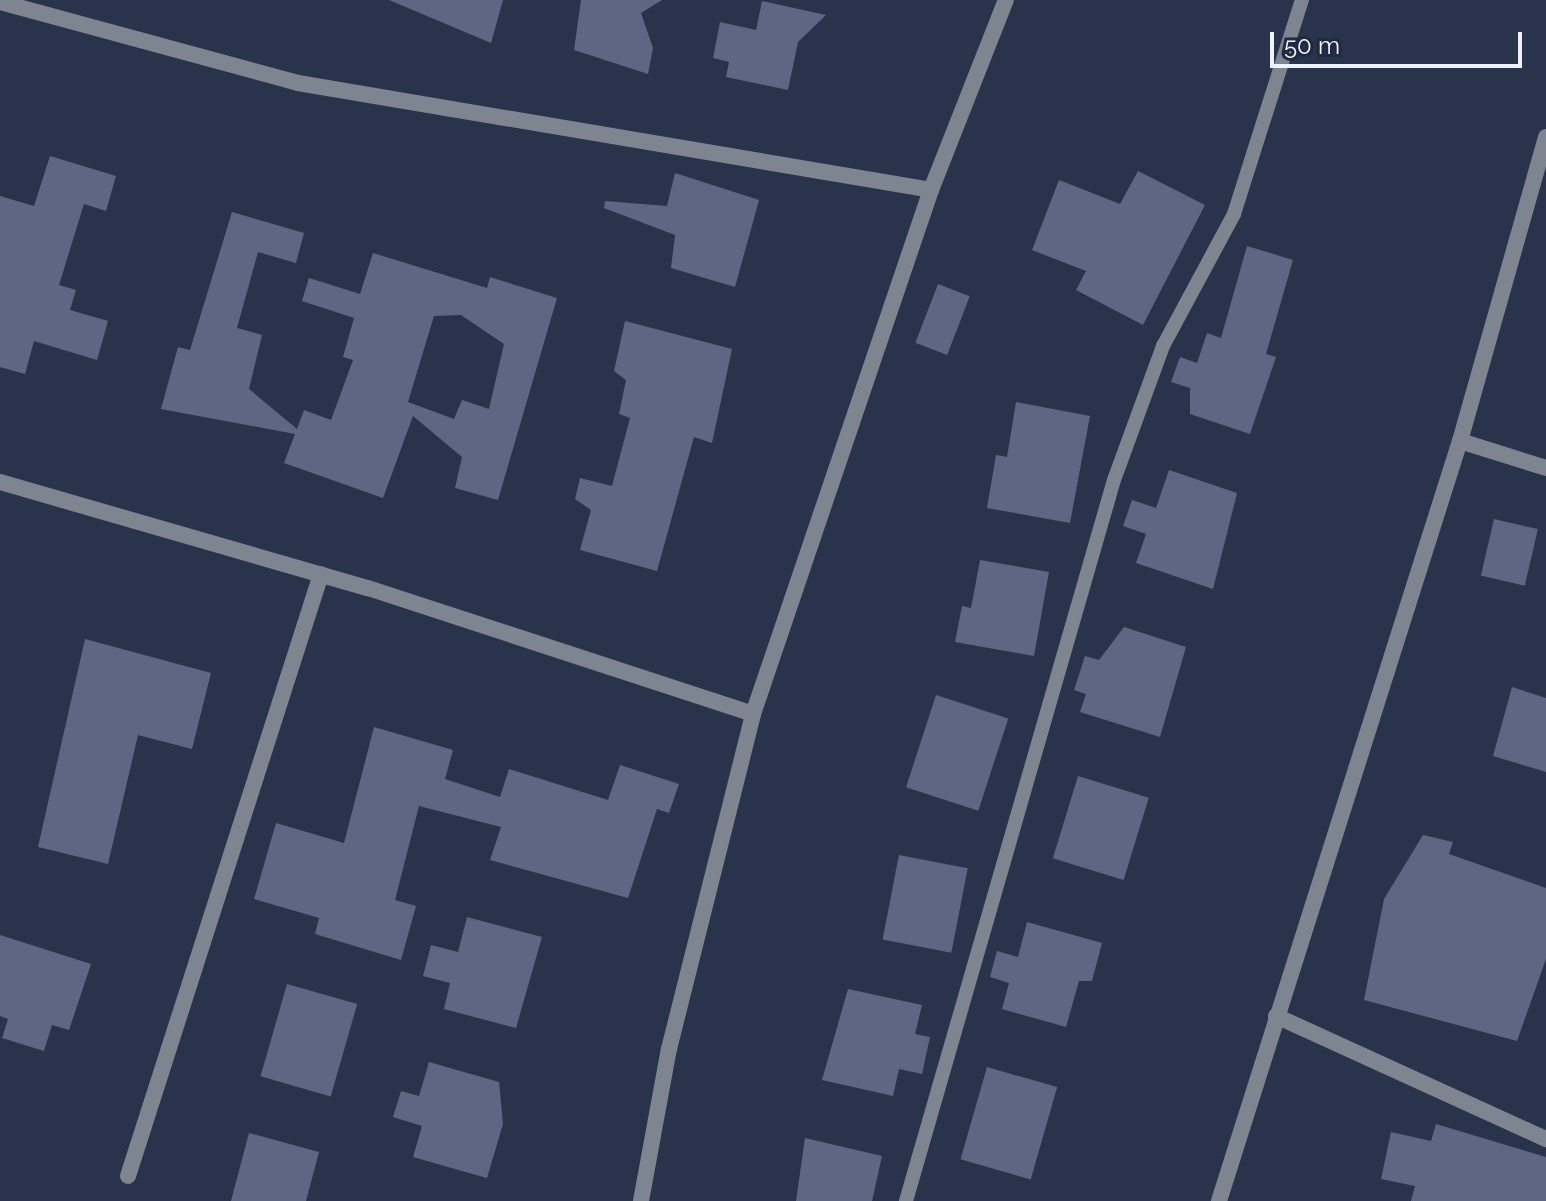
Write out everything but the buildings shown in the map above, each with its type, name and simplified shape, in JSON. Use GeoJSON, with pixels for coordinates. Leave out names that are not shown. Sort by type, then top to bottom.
{"type":"FeatureCollection","features":[{"type":"Feature","properties":{"kind":"street"},"geometry":{"type":"LineString","coordinates":[[641,1201],[669,1049],[753,714],[931,190],[1006,0]]}},
{"type":"Feature","properties":{"kind":"street"},"geometry":{"type":"LineString","coordinates":[[0,2],[298,83],[931,190]]}},
{"type":"Feature","properties":{"kind":"street"},"geometry":{"type":"LineString","coordinates":[[1219,1201],[1460,441],[1546,137]]}},
{"type":"Feature","properties":{"kind":"street"},"geometry":{"type":"LineString","coordinates":[[1460,441],[1546,468]]}},
{"type":"Feature","properties":{"kind":"street"},"geometry":{"type":"LineString","coordinates":[[0,482],[321,574],[753,714]]}},
{"type":"Feature","properties":{"kind":"street"},"geometry":{"type":"LineString","coordinates":[[128,1176],[321,574]]}},
{"type":"Feature","properties":{"kind":"street"},"geometry":{"type":"LineString","coordinates":[[1276,1016],[1546,1139]]}},
{"type":"Feature","properties":{"kind":"lane"},"geometry":{"type":"LineString","coordinates":[[906,1201],[1114,480],[1163,346],[1234,214],[1302,0]]}}]}
